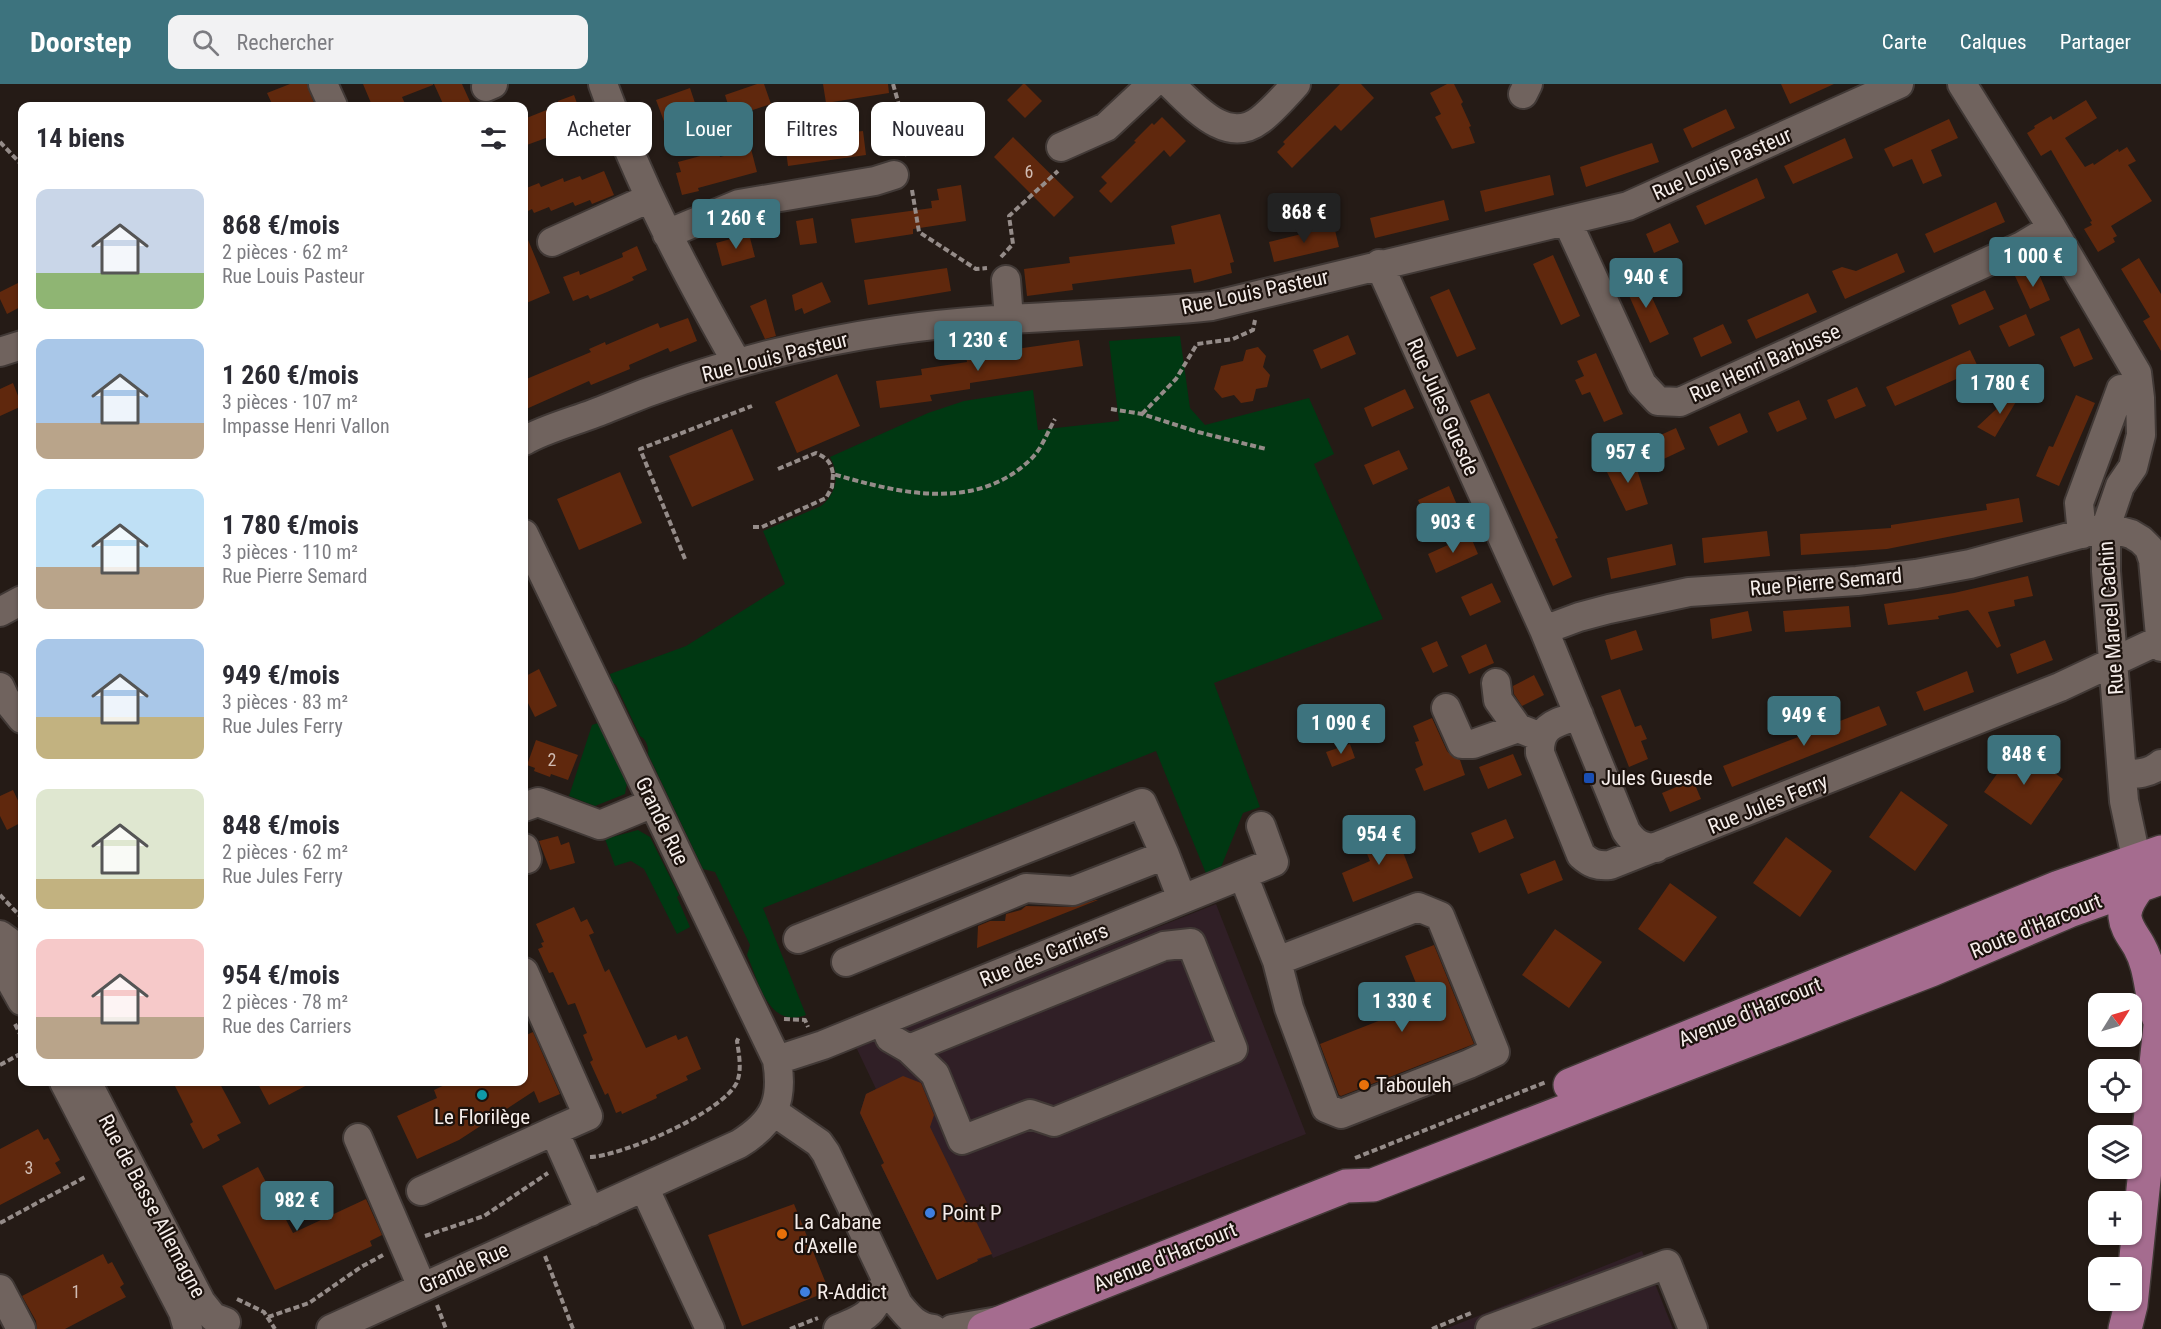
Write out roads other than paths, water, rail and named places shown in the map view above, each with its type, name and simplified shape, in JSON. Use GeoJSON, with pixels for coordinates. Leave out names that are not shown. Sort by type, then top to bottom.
{"type":"FeatureCollection","features":[{"type":"Feature","properties":{"kind":"main road","name":"Route d'Harcourt"},"geometry":{"type":"LineString","coordinates":[[1931,970],[2152,873]]}},
{"type":"Feature","properties":{"kind":"main road"},"geometry":{"type":"LineString","coordinates":[[2130,1321],[2160,1018],[2154,1005],[2152,984],[2146,962],[2130,933],[2125,916],[2129,899],[2152,873]]}},
{"type":"Feature","properties":{"kind":"main road","name":"Avenue d'Harcourt"},"geometry":{"type":"LineString","coordinates":[[995,1325],[1346,1186],[1368,1167],[2059,887],[2152,873]]}},
{"type":"Feature","properties":{"kind":"main road","name":"Avenue d'Harcourt"},"geometry":{"type":"LineString","coordinates":[[1346,1186],[1373,1185],[1931,970]]}},
{"type":"Feature","properties":{"kind":"street"},"geometry":{"type":"LineString","coordinates":[[323,84],[331,102]]}},
{"type":"Feature","properties":{"kind":"street"},"geometry":{"type":"LineString","coordinates":[[603,84],[623,140],[667,234],[737,363]]}},
{"type":"Feature","properties":{"kind":"street"},"geometry":{"type":"LineString","coordinates":[[1063,156],[1106,127],[1152,84]]}},
{"type":"Feature","properties":{"kind":"street"},"geometry":{"type":"LineString","coordinates":[[1170,84],[1199,111],[1216,123],[1228,128],[1238,128],[1250,126],[1260,120],[1296,84]]}},
{"type":"Feature","properties":{"kind":"street","name":"Rue Louis Pasteur"},"geometry":{"type":"LineString","coordinates":[[528,439],[627,400],[737,363],[825,342],[897,330],[1009,319],[1212,306],[1379,264],[1628,206],[1899,84]]}},
{"type":"Feature","properties":{"kind":"street","name":"Rue Marcel Cachin"},"geometry":{"type":"LineString","coordinates":[[1962,84],[2052,228],[2137,373],[2141,427],[2133,467],[2094,530],[2106,571],[2125,806],[2152,873]]}},
{"type":"Feature","properties":{"kind":"street"},"geometry":{"type":"LineString","coordinates":[[667,234],[739,204],[905,175]]}},
{"type":"Feature","properties":{"kind":"street"},"geometry":{"type":"LineString","coordinates":[[552,242],[650,198]]}},
{"type":"Feature","properties":{"kind":"street","name":"Rue Henri Barbusse"},"geometry":{"type":"LineString","coordinates":[[1567,221],[1642,384],[1658,401],[1680,402],[2022,246],[2052,228]]}},
{"type":"Feature","properties":{"kind":"street","name":"Rue Jules Guesde"},"geometry":{"type":"LineString","coordinates":[[1379,264],[1544,630],[1626,831],[1636,843],[1656,848]]}},
{"type":"Feature","properties":{"kind":"street"},"geometry":{"type":"LineString","coordinates":[[1006,280],[1009,319]]}},
{"type":"Feature","properties":{"kind":"street"},"geometry":{"type":"LineString","coordinates":[[0,352],[18,346]]}},
{"type":"Feature","properties":{"kind":"street"},"geometry":{"type":"LineString","coordinates":[[2121,389],[2079,503],[2094,530],[2132,534],[2149,548],[2153,561],[2161,647]]}},
{"type":"Feature","properties":{"kind":"street"},"geometry":{"type":"LineString","coordinates":[[2133,467],[2161,445]]}},
{"type":"Feature","properties":{"kind":"street","name":"Rue Pierre Semard"},"geometry":{"type":"LineString","coordinates":[[1544,630],[1609,609],[1689,592],[1857,581],[1916,574],[1970,564],[2094,530]]}},
{"type":"Feature","properties":{"kind":"street","name":"Grande Rue"},"geometry":{"type":"LineString","coordinates":[[310,1329],[336,1326],[429,1295],[590,1212],[739,1144],[756,1133],[774,1112],[779,1097],[780,1079],[777,1060],[528,542]]}},
{"type":"Feature","properties":{"kind":"street"},"geometry":{"type":"LineString","coordinates":[[0,612],[18,602]]}},
{"type":"Feature","properties":{"kind":"street","name":"Rue Jules Ferry"},"geometry":{"type":"LineString","coordinates":[[1656,848],[2060,687],[2160,640]]}},
{"type":"Feature","properties":{"kind":"street"},"geometry":{"type":"LineString","coordinates":[[1496,683],[1498,700],[1530,732],[1581,855],[1589,863],[1610,866],[1656,848]]}},
{"type":"Feature","properties":{"kind":"street"},"geometry":{"type":"LineString","coordinates":[[0,687],[5,698],[18,714]]}},
{"type":"Feature","properties":{"kind":"street"},"geometry":{"type":"LineString","coordinates":[[1446,708],[1462,744],[1473,744],[1530,732],[1579,715]]}},
{"type":"Feature","properties":{"kind":"street"},"geometry":{"type":"LineString","coordinates":[[2122,774],[2152,771],[2161,764]]}},
{"type":"Feature","properties":{"kind":"street"},"geometry":{"type":"LineString","coordinates":[[528,806],[538,802],[600,825],[653,803]]}},
{"type":"Feature","properties":{"kind":"street"},"geometry":{"type":"LineString","coordinates":[[798,939],[1142,803],[1182,899]]}},
{"type":"Feature","properties":{"kind":"street","name":"Rue des Carriers"},"geometry":{"type":"LineString","coordinates":[[777,1060],[883,1021],[1274,862],[1261,826]]}},
{"type":"Feature","properties":{"kind":"street"},"geometry":{"type":"LineString","coordinates":[[846,962],[1026,888],[1073,891],[1165,855]]}},
{"type":"Feature","properties":{"kind":"street"},"geometry":{"type":"LineString","coordinates":[[1243,875],[1277,962],[1289,1008],[1326,1108],[1341,1114],[1495,1052],[1440,916],[1418,907],[1277,962]]}},
{"type":"Feature","properties":{"kind":"street"},"geometry":{"type":"LineString","coordinates":[[0,935],[18,955]]}},
{"type":"Feature","properties":{"kind":"street"},"geometry":{"type":"LineString","coordinates":[[883,1021],[890,1038],[909,1049],[935,1074],[962,1140],[1030,1114],[1054,1122],[1233,1049],[1191,943],[1164,946],[909,1049]]}},
{"type":"Feature","properties":{"kind":"street"},"geometry":{"type":"LineString","coordinates":[[0,962],[18,994]]}},
{"type":"Feature","properties":{"kind":"street"},"geometry":{"type":"LineString","coordinates":[[421,1191],[588,1116],[528,981]]}},
{"type":"Feature","properties":{"kind":"street","name":"Rue de Basse Allemagne"},"geometry":{"type":"LineString","coordinates":[[66,1086],[183,1312],[188,1329]]}},
{"type":"Feature","properties":{"kind":"street","name":"Rue de Basse Allemagne"},"geometry":{"type":"LineString","coordinates":[[89,1086],[201,1302],[213,1317],[224,1320]]}},
{"type":"Feature","properties":{"kind":"street"},"geometry":{"type":"LineString","coordinates":[[774,1112],[819,1143],[826,1153],[898,1304],[909,1318],[928,1328]]}},
{"type":"Feature","properties":{"kind":"street"},"geometry":{"type":"LineString","coordinates":[[554,1131],[590,1212]]}},
{"type":"Feature","properties":{"kind":"street"},"geometry":{"type":"LineString","coordinates":[[358,1138],[429,1295]]}},
{"type":"Feature","properties":{"kind":"street"},"geometry":{"type":"LineString","coordinates":[[644,1187],[710,1329]]}},
{"type":"Feature","properties":{"kind":"street"},"geometry":{"type":"LineString","coordinates":[[1486,1319],[1667,1264],[1693,1329]]}},
{"type":"Feature","properties":{"kind":"street"},"geometry":{"type":"LineString","coordinates":[[838,1329],[868,1316],[886,1280]]}},
{"type":"Feature","properties":{"kind":"street"},"geometry":{"type":"LineString","coordinates":[[0,1289],[21,1329]]}},
{"type":"Feature","properties":{"kind":"street"},"geometry":{"type":"LineString","coordinates":[[952,1329],[995,1325]]}},
{"type":"Feature","properties":{"kind":"place","name":"Jules Guesde"},"geometry":{"type":"Point","coordinates":[1589,778]}},
{"type":"Feature","properties":{"kind":"place","name":"Tabouleh"},"geometry":{"type":"Point","coordinates":[1364,1085]}},
{"type":"Feature","properties":{"kind":"place","name":"Le Florilège"},"geometry":{"type":"Point","coordinates":[482,1095]}},
{"type":"Feature","properties":{"kind":"place","name":"Point P"},"geometry":{"type":"Point","coordinates":[930,1213]}},
{"type":"Feature","properties":{"kind":"place","name":"La Cabane d'Axelle"},"geometry":{"type":"Point","coordinates":[782,1234]}},
{"type":"Feature","properties":{"kind":"place","name":"R-Addict"},"geometry":{"type":"Point","coordinates":[805,1292]}}]}
